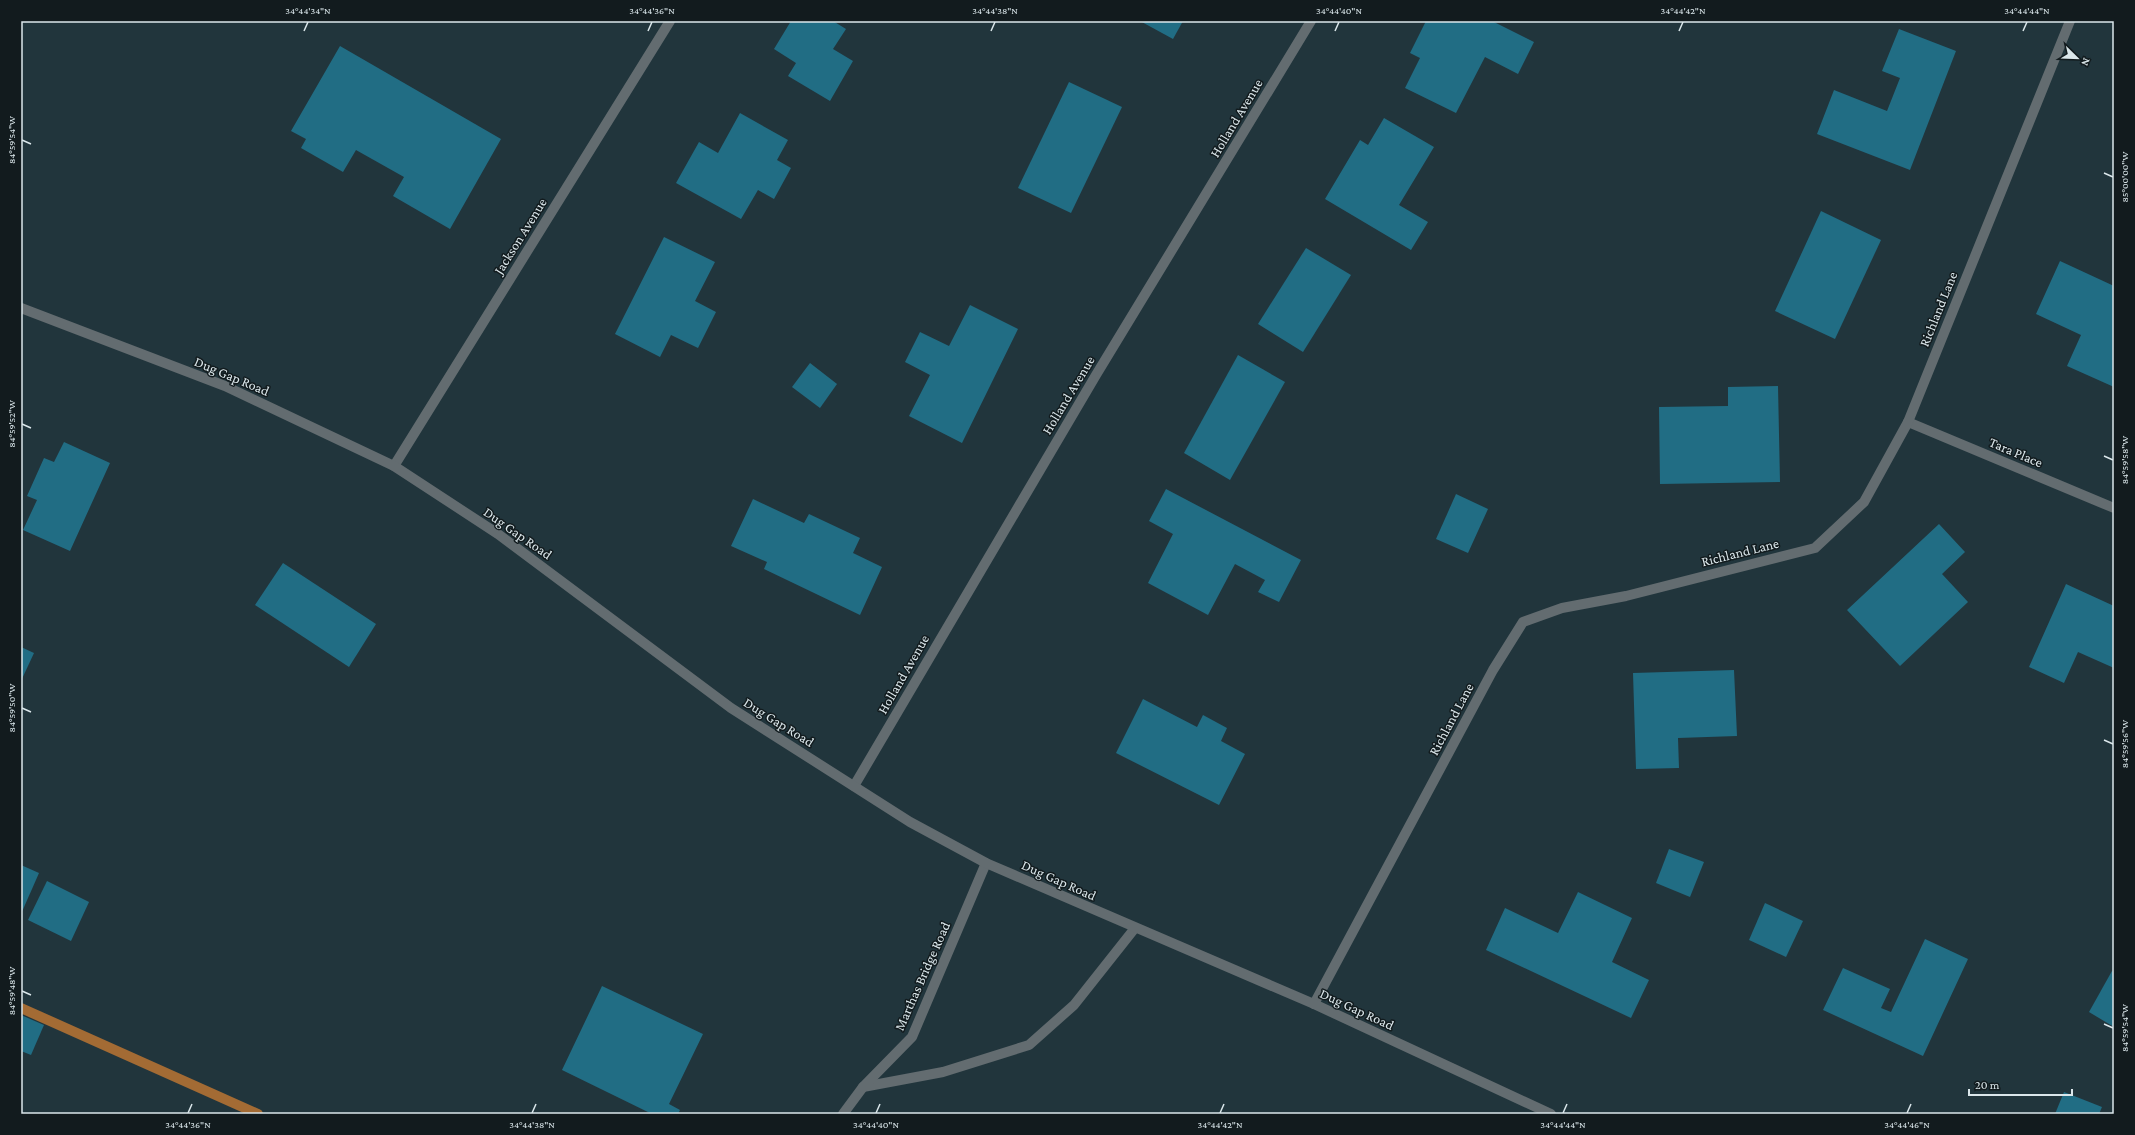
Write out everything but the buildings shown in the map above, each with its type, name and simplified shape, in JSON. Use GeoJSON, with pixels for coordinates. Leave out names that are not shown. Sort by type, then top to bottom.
{"type":"FeatureCollection","features":[{"type":"Feature","properties":{"kind":"street","name":"Jackson Avenue"},"geometry":{"type":"LineString","coordinates":[[394,466],[670,21]]}},
{"type":"Feature","properties":{"kind":"street","name":"Holland Avenue"},"geometry":{"type":"LineString","coordinates":[[854,786],[1096,375],[1311,21]]}},
{"type":"Feature","properties":{"kind":"street","name":"Richland Lane"},"geometry":{"type":"LineString","coordinates":[[1314,1004],[1493,670],[1523,622],[1562,608],[1626,596],[1815,548],[1864,502],[1908,422],[2070,21]]}},
{"type":"Feature","properties":{"kind":"street","name":"Dug Gap Road"},"geometry":{"type":"LineString","coordinates":[[21,308],[225,386],[394,466],[498,534],[731,708],[910,822],[986,863],[1314,1004],[1551,1114]]}},
{"type":"Feature","properties":{"kind":"street","name":"Tara Place"},"geometry":{"type":"LineString","coordinates":[[1908,422],[2114,508]]}},
{"type":"Feature","properties":{"kind":"street","name":"Marthas Bridge Road"},"geometry":{"type":"LineString","coordinates":[[843,1114],[863,1087],[912,1037],[986,863]]}},
{"type":"Feature","properties":{"kind":"street"},"geometry":{"type":"LineString","coordinates":[[863,1087],[943,1072],[1029,1045],[1074,1005],[1135,928]]}},
{"type":"Feature","properties":{"kind":"waterway"},"geometry":{"type":"LineString","coordinates":[[21,1008],[258,1114]]}}]}
